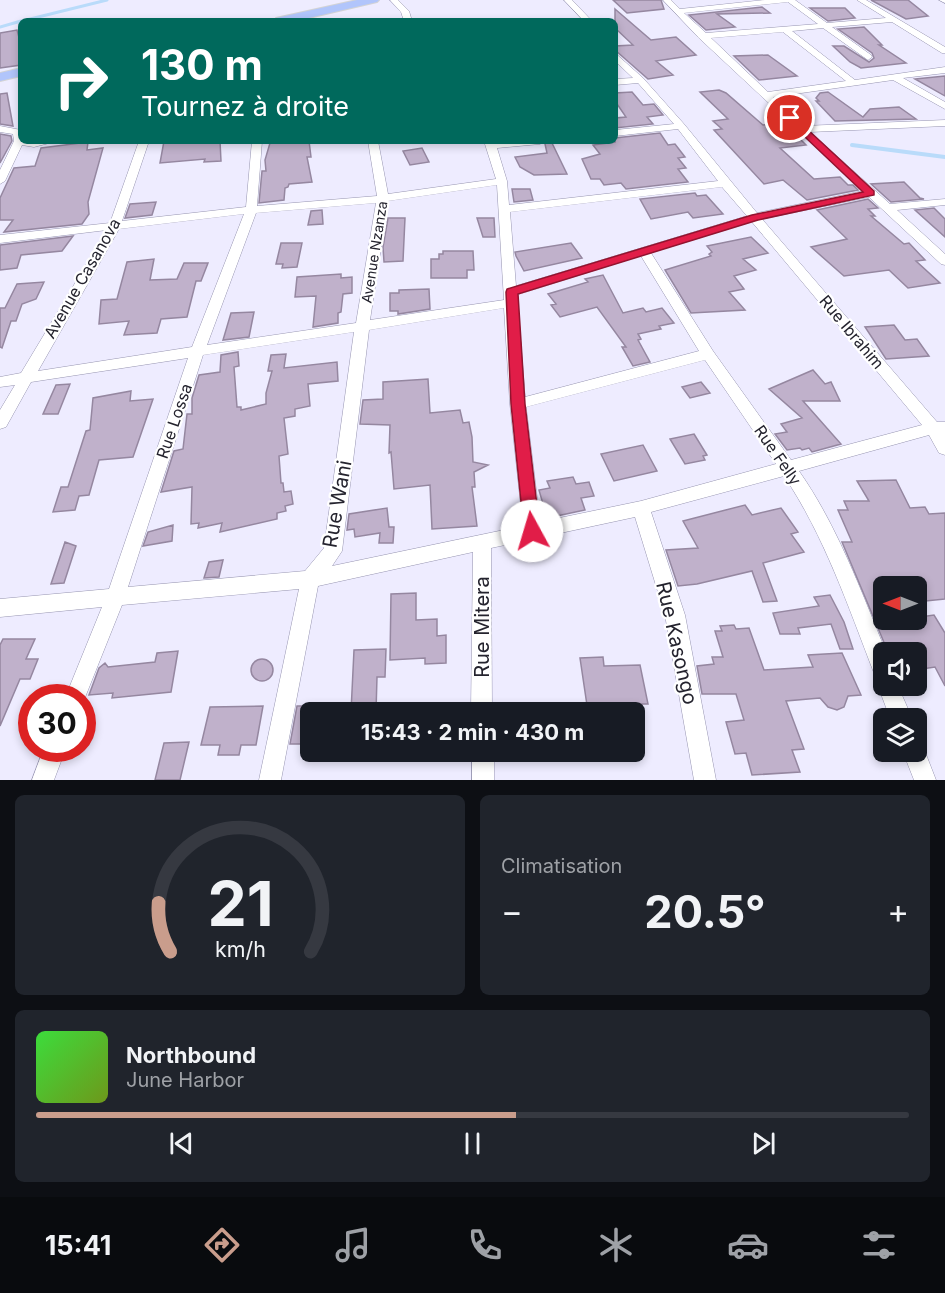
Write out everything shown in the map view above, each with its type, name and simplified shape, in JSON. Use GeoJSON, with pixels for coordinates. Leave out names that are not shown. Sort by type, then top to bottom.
{"type":"FeatureCollection","features":[{"type":"Feature","properties":{"kind":"main road"},"geometry":{"type":"LineString","coordinates":[[293,18],[373,0]]}},
{"type":"Feature","properties":{"kind":"main road"},"geometry":{"type":"LineString","coordinates":[[0,77],[18,73]]}},
{"type":"Feature","properties":{"kind":"street"},"geometry":{"type":"LineString","coordinates":[[394,0],[405,11],[407,18]]}},
{"type":"Feature","properties":{"kind":"street"},"geometry":{"type":"LineString","coordinates":[[568,0],[585,18]]}},
{"type":"Feature","properties":{"kind":"street"},"geometry":{"type":"LineString","coordinates":[[667,0],[801,129],[945,261]]}},
{"type":"Feature","properties":{"kind":"street"},"geometry":{"type":"LineString","coordinates":[[679,11],[788,0],[868,57]]}},
{"type":"Feature","properties":{"kind":"street"},"geometry":{"type":"LineString","coordinates":[[861,0],[945,51]]}},
{"type":"Feature","properties":{"kind":"street"},"geometry":{"type":"LineString","coordinates":[[702,36],[892,20]]}},
{"type":"Feature","properties":{"kind":"street"},"geometry":{"type":"LineString","coordinates":[[783,28],[855,84]]}},
{"type":"Feature","properties":{"kind":"street","name":"Rue Ibrahim"},"geometry":{"type":"LineString","coordinates":[[618,59],[681,126],[725,183],[939,428],[945,449]]}},
{"type":"Feature","properties":{"kind":"street"},"geometry":{"type":"LineString","coordinates":[[767,95],[945,70]]}},
{"type":"Feature","properties":{"kind":"street"},"geometry":{"type":"LineString","coordinates":[[896,78],[945,106]]}},
{"type":"Feature","properties":{"kind":"street"},"geometry":{"type":"LineString","coordinates":[[618,82],[640,80]]}},
{"type":"Feature","properties":{"kind":"street"},"geometry":{"type":"LineString","coordinates":[[801,129],[945,123]]}},
{"type":"Feature","properties":{"kind":"street"},"geometry":{"type":"LineString","coordinates":[[618,133],[681,126]]}},
{"type":"Feature","properties":{"kind":"street"},"geometry":{"type":"LineString","coordinates":[[0,129],[18,132]]}},
{"type":"Feature","properties":{"kind":"street"},"geometry":{"type":"LineString","coordinates":[[0,181],[18,143]]}},
{"type":"Feature","properties":{"kind":"street","name":"Avenue Casanova"},"geometry":{"type":"LineString","coordinates":[[0,423],[115,226],[143,144]]}},
{"type":"Feature","properties":{"kind":"street","name":"Rue Lossa"},"geometry":{"type":"LineString","coordinates":[[81,684],[116,596],[197,353],[251,210],[257,144]]}},
{"type":"Feature","properties":{"kind":"street","name":"Avenue Nzanza"},"geometry":{"type":"LineString","coordinates":[[362,327],[383,197],[374,144]]}},
{"type":"Feature","properties":{"kind":"street"},"geometry":{"type":"LineString","coordinates":[[490,144],[502,181],[518,404],[532,531]]}},
{"type":"Feature","properties":{"kind":"street"},"geometry":{"type":"LineString","coordinates":[[0,239],[251,210],[365,201],[502,181]]}},
{"type":"Feature","properties":{"kind":"street"},"geometry":{"type":"LineString","coordinates":[[505,209],[725,183]]}},
{"type":"Feature","properties":{"kind":"street"},"geometry":{"type":"LineString","coordinates":[[0,382],[362,327],[512,297],[644,252],[756,218],[871,193]]}},
{"type":"Feature","properties":{"kind":"street"},"geometry":{"type":"LineString","coordinates":[[887,208],[945,202]]}},
{"type":"Feature","properties":{"kind":"street","name":"Rue Felly"},"geometry":{"type":"LineString","coordinates":[[644,252],[708,354],[809,499],[873,645]]}},
{"type":"Feature","properties":{"kind":"street","name":"Rue Wani"},"geometry":{"type":"LineString","coordinates":[[270,780],[310,579],[333,551],[362,327]]}},
{"type":"Feature","properties":{"kind":"street"},"geometry":{"type":"LineString","coordinates":[[518,404],[708,354]]}},
{"type":"Feature","properties":{"kind":"street"},"geometry":{"type":"LineString","coordinates":[[0,608],[310,579],[641,508],[939,428]]}},
{"type":"Feature","properties":{"kind":"street","name":"Rue Kasongo"},"geometry":{"type":"LineString","coordinates":[[641,508],[675,615],[705,780]]}},
{"type":"Feature","properties":{"kind":"street","name":"Rue Mitera"},"geometry":{"type":"LineString","coordinates":[[482,542],[482,702]]}},
{"type":"Feature","properties":{"kind":"street"},"geometry":{"type":"LineString","coordinates":[[43,780],[50,762]]}},
{"type":"Feature","properties":{"kind":"street"},"geometry":{"type":"LineString","coordinates":[[483,762],[483,780]]}},
{"type":"Feature","properties":{"kind":"street"},"geometry":{"type":"LineString","coordinates":[[918,762],[926,780]]}},
{"type":"Feature","properties":{"kind":"building"},"geometry":{"type":"Polygon","coordinates":[[[613,0],[661,0],[664,9],[627,13],[613,0]]]}},
{"type":"Feature","properties":{"kind":"building"},"geometry":{"type":"Polygon","coordinates":[[[871,0],[908,0],[928,16],[906,19],[871,0]]]}},
{"type":"Feature","properties":{"kind":"building"},"geometry":{"type":"Polygon","coordinates":[[[762,7],[770,13],[717,14],[735,27],[706,30],[689,15],[762,7]]]}},
{"type":"Feature","properties":{"kind":"building"},"geometry":{"type":"Polygon","coordinates":[[[810,8],[845,8],[855,18],[828,21],[810,8]]]}},
{"type":"Feature","properties":{"kind":"building"},"geometry":{"type":"Polygon","coordinates":[[[615,9],[651,40],[676,37],[696,55],[656,61],[673,75],[648,79],[618,53],[618,46],[633,45],[618,31],[618,18],[615,18],[615,9]]]}},
{"type":"Feature","properties":{"kind":"building"},"geometry":{"type":"Polygon","coordinates":[[[864,27],[882,45],[879,45],[906,63],[861,68],[850,62],[833,46],[844,46],[869,62],[874,58],[872,53],[838,29],[864,27]]]}},
{"type":"Feature","properties":{"kind":"building"},"geometry":{"type":"Polygon","coordinates":[[[17,30],[18,65],[0,68],[0,33],[17,30]]]}},
{"type":"Feature","properties":{"kind":"building"},"geometry":{"type":"Polygon","coordinates":[[[768,55],[797,76],[759,80],[734,56],[768,55]]]}},
{"type":"Feature","properties":{"kind":"building"},"geometry":{"type":"Polygon","coordinates":[[[945,76],[945,96],[915,79],[945,76]]]}},
{"type":"Feature","properties":{"kind":"building"},"geometry":{"type":"Polygon","coordinates":[[[719,90],[726,93],[763,125],[782,123],[798,137],[806,145],[780,148],[814,179],[840,177],[848,185],[853,185],[858,190],[807,200],[783,180],[764,184],[714,130],[722,129],[713,121],[728,119],[700,92],[719,90]]]}},
{"type":"Feature","properties":{"kind":"building"},"geometry":{"type":"Polygon","coordinates":[[[632,92],[643,105],[654,104],[663,115],[647,117],[653,124],[618,128],[618,118],[626,117],[618,105],[618,93],[632,92]]]}},
{"type":"Feature","properties":{"kind":"building"},"geometry":{"type":"Polygon","coordinates":[[[828,92],[863,117],[870,109],[899,107],[916,119],[835,121],[816,101],[819,101],[816,98],[820,93],[828,92]]]}},
{"type":"Feature","properties":{"kind":"building"},"geometry":{"type":"Polygon","coordinates":[[[7,93],[13,126],[0,124],[0,94],[7,93]]]}},
{"type":"Feature","properties":{"kind":"building"},"geometry":{"type":"Polygon","coordinates":[[[660,133],[668,145],[675,144],[685,157],[678,158],[686,168],[678,169],[688,182],[626,189],[621,183],[604,185],[600,179],[591,179],[582,159],[600,154],[593,145],[618,144],[618,138],[660,133]]]}},
{"type":"Feature","properties":{"kind":"building"},"geometry":{"type":"Polygon","coordinates":[[[0,134],[11,136],[12,141],[0,163],[0,134]]]}},
{"type":"Feature","properties":{"kind":"building"},"geometry":{"type":"Polygon","coordinates":[[[88,144],[87,150],[103,148],[88,202],[89,214],[82,224],[4,232],[13,220],[0,220],[0,198],[14,168],[35,166],[41,148],[88,144]]]}},
{"type":"Feature","properties":{"kind":"building"},"geometry":{"type":"Polygon","coordinates":[[[163,144],[220,144],[221,161],[204,162],[205,159],[160,163],[163,144]]]}},
{"type":"Feature","properties":{"kind":"building"},"geometry":{"type":"Polygon","coordinates":[[[270,144],[309,144],[311,157],[307,157],[312,182],[289,184],[285,188],[284,200],[259,203],[262,171],[266,171],[265,160],[270,144]]]}},
{"type":"Feature","properties":{"kind":"building"},"geometry":{"type":"Polygon","coordinates":[[[545,144],[552,144],[567,174],[534,175],[520,167],[515,157],[547,153],[545,144]]]}},
{"type":"Feature","properties":{"kind":"building"},"geometry":{"type":"Polygon","coordinates":[[[422,148],[429,162],[410,165],[403,151],[422,148]]]}},
{"type":"Feature","properties":{"kind":"building"},"geometry":{"type":"Polygon","coordinates":[[[904,182],[920,198],[924,199],[891,202],[871,184],[904,182]]]}},
{"type":"Feature","properties":{"kind":"building"},"geometry":{"type":"Polygon","coordinates":[[[512,189],[530,189],[533,200],[514,202],[512,189]]]}},
{"type":"Feature","properties":{"kind":"building"},"geometry":{"type":"Polygon","coordinates":[[[695,193],[697,196],[706,195],[723,214],[693,218],[688,212],[651,219],[640,199],[695,193]]]}},
{"type":"Feature","properties":{"kind":"building"},"geometry":{"type":"Polygon","coordinates":[[[868,199],[878,208],[868,209],[875,216],[871,216],[904,244],[909,243],[925,260],[916,261],[940,283],[908,288],[889,270],[844,276],[811,247],[847,239],[817,210],[868,199]]]}},
{"type":"Feature","properties":{"kind":"building"},"geometry":{"type":"Polygon","coordinates":[[[156,202],[152,215],[125,218],[130,204],[156,202]]]}},
{"type":"Feature","properties":{"kind":"building"},"geometry":{"type":"Polygon","coordinates":[[[934,208],[945,219],[945,237],[915,210],[934,208]]]}},
{"type":"Feature","properties":{"kind":"building"},"geometry":{"type":"Polygon","coordinates":[[[322,210],[323,224],[308,225],[311,211],[322,210]]]}},
{"type":"Feature","properties":{"kind":"building"},"geometry":{"type":"Polygon","coordinates":[[[388,218],[405,218],[403,261],[384,262],[383,247],[388,218]]]}},
{"type":"Feature","properties":{"kind":"building"},"geometry":{"type":"Polygon","coordinates":[[[477,218],[494,218],[495,237],[483,237],[477,218]]]}},
{"type":"Feature","properties":{"kind":"building"},"geometry":{"type":"Polygon","coordinates":[[[73,236],[62,251],[21,255],[17,268],[0,270],[0,245],[73,236]]]}},
{"type":"Feature","properties":{"kind":"building"},"geometry":{"type":"Polygon","coordinates":[[[751,237],[768,253],[743,259],[756,270],[734,276],[744,289],[729,292],[745,310],[691,313],[665,270],[711,256],[709,254],[712,252],[707,246],[751,237]]]}},
{"type":"Feature","properties":{"kind":"building"},"geometry":{"type":"Polygon","coordinates":[[[281,243],[302,243],[297,267],[282,268],[283,264],[276,264],[281,243]]]}},
{"type":"Feature","properties":{"kind":"building"},"geometry":{"type":"Polygon","coordinates":[[[571,243],[582,258],[524,271],[515,252],[571,243]]]}},
{"type":"Feature","properties":{"kind":"building"},"geometry":{"type":"Polygon","coordinates":[[[443,251],[473,251],[474,270],[467,270],[467,278],[431,278],[431,259],[439,259],[439,254],[443,254],[443,251]]]}},
{"type":"Feature","properties":{"kind":"building"},"geometry":{"type":"Polygon","coordinates":[[[154,259],[150,280],[177,279],[184,263],[208,263],[201,281],[196,281],[187,317],[161,319],[157,333],[124,335],[129,321],[99,324],[101,300],[117,299],[127,262],[154,259]]]}},
{"type":"Feature","properties":{"kind":"building"},"geometry":{"type":"Polygon","coordinates":[[[341,274],[341,278],[352,277],[352,293],[343,294],[338,323],[313,327],[316,296],[295,297],[297,277],[341,274]]]}},
{"type":"Feature","properties":{"kind":"building"},"geometry":{"type":"Polygon","coordinates":[[[603,275],[623,313],[643,308],[646,312],[662,308],[674,323],[659,326],[661,329],[638,334],[641,339],[638,340],[650,362],[633,366],[622,347],[626,347],[597,307],[560,317],[551,305],[556,304],[548,294],[588,282],[585,279],[603,275]]]}},
{"type":"Feature","properties":{"kind":"building"},"geometry":{"type":"Polygon","coordinates":[[[44,282],[36,299],[22,304],[16,321],[11,321],[2,348],[0,347],[0,308],[5,308],[17,284],[44,282]]]}},
{"type":"Feature","properties":{"kind":"building"},"geometry":{"type":"Polygon","coordinates":[[[429,289],[430,309],[398,314],[398,311],[390,311],[390,293],[399,293],[399,290],[429,289]]]}},
{"type":"Feature","properties":{"kind":"building"},"geometry":{"type":"Polygon","coordinates":[[[254,312],[249,337],[223,340],[231,313],[254,312]]]}},
{"type":"Feature","properties":{"kind":"building"},"geometry":{"type":"Polygon","coordinates":[[[894,325],[905,340],[917,339],[929,356],[886,359],[865,327],[894,325]]]}},
{"type":"Feature","properties":{"kind":"building"},"geometry":{"type":"Polygon","coordinates":[[[238,352],[239,366],[234,367],[237,407],[241,407],[241,410],[266,404],[266,393],[272,371],[268,371],[271,355],[286,354],[284,368],[337,362],[338,381],[308,384],[310,406],[295,409],[295,416],[284,418],[288,454],[279,456],[281,483],[283,483],[284,492],[291,491],[293,504],[285,506],[286,511],[277,513],[277,519],[220,532],[222,523],[198,528],[199,523],[191,524],[192,487],[161,492],[174,451],[183,449],[187,414],[192,414],[192,398],[199,375],[220,372],[221,355],[238,352]]]}},
{"type":"Feature","properties":{"kind":"building"},"geometry":{"type":"Polygon","coordinates":[[[813,370],[825,384],[831,382],[840,401],[803,401],[841,444],[812,452],[809,448],[787,450],[775,434],[787,432],[781,424],[802,418],[769,389],[813,370]]]}},
{"type":"Feature","properties":{"kind":"building"},"geometry":{"type":"Polygon","coordinates":[[[428,379],[430,413],[460,410],[463,423],[469,422],[473,462],[488,465],[474,472],[475,487],[472,487],[477,526],[432,529],[430,485],[394,489],[391,452],[389,453],[390,425],[360,424],[363,400],[383,399],[383,382],[428,379]]]}},
{"type":"Feature","properties":{"kind":"building"},"geometry":{"type":"Polygon","coordinates":[[[701,382],[710,393],[690,398],[682,387],[701,382]]]}},
{"type":"Feature","properties":{"kind":"building"},"geometry":{"type":"Polygon","coordinates":[[[70,384],[58,414],[43,414],[56,385],[70,384]]]}},
{"type":"Feature","properties":{"kind":"building"},"geometry":{"type":"Polygon","coordinates":[[[131,391],[130,401],[153,399],[133,457],[99,460],[89,495],[79,496],[75,510],[53,512],[61,487],[68,487],[86,431],[90,430],[93,398],[131,391]]]}},
{"type":"Feature","properties":{"kind":"building"},"geometry":{"type":"Polygon","coordinates":[[[694,434],[707,455],[703,456],[705,460],[685,464],[670,439],[694,434]]]}},
{"type":"Feature","properties":{"kind":"building"},"geometry":{"type":"Polygon","coordinates":[[[643,445],[657,471],[614,481],[601,454],[643,445]]]}},
{"type":"Feature","properties":{"kind":"building"},"geometry":{"type":"Polygon","coordinates":[[[573,477],[576,484],[589,482],[594,496],[581,498],[585,510],[547,518],[539,490],[550,488],[547,481],[573,477]]]}},
{"type":"Feature","properties":{"kind":"building"},"geometry":{"type":"Polygon","coordinates":[[[896,480],[910,508],[925,507],[929,514],[945,513],[945,599],[927,601],[927,576],[873,576],[873,616],[842,542],[852,542],[838,510],[848,510],[844,501],[869,501],[857,481],[896,480]]]}},
{"type":"Feature","properties":{"kind":"building"},"geometry":{"type":"Polygon","coordinates":[[[745,505],[752,515],[781,508],[798,532],[791,534],[804,552],[763,563],[777,601],[763,602],[752,571],[697,584],[678,586],[666,550],[698,548],[683,521],[745,505]]]}},
{"type":"Feature","properties":{"kind":"building"},"geometry":{"type":"Polygon","coordinates":[[[387,508],[389,527],[394,527],[393,543],[379,543],[380,533],[355,537],[354,529],[347,530],[349,514],[387,508]]]}},
{"type":"Feature","properties":{"kind":"building"},"geometry":{"type":"Polygon","coordinates":[[[173,525],[172,541],[143,546],[148,532],[173,525]]]}},
{"type":"Feature","properties":{"kind":"building"},"geometry":{"type":"Polygon","coordinates":[[[65,542],[76,546],[64,583],[51,584],[65,542]]]}},
{"type":"Feature","properties":{"kind":"building"},"geometry":{"type":"Polygon","coordinates":[[[223,560],[219,577],[204,578],[209,562],[223,560]]]}},
{"type":"Feature","properties":{"kind":"building"},"geometry":{"type":"Polygon","coordinates":[[[416,593],[416,620],[437,619],[437,636],[446,635],[446,663],[425,664],[425,658],[390,660],[391,594],[416,593]]]}},
{"type":"Feature","properties":{"kind":"building"},"geometry":{"type":"Polygon","coordinates":[[[830,595],[844,622],[853,649],[840,649],[831,624],[798,628],[800,634],[780,634],[773,613],[819,606],[814,597],[830,595]]]}},
{"type":"Feature","properties":{"kind":"building"},"geometry":{"type":"Polygon","coordinates":[[[934,615],[945,633],[945,686],[935,667],[927,668],[927,642],[884,642],[879,630],[927,630],[927,616],[934,615]]]}},
{"type":"Feature","properties":{"kind":"building"},"geometry":{"type":"Polygon","coordinates":[[[734,625],[736,629],[749,628],[764,670],[813,667],[808,655],[842,653],[861,695],[848,696],[844,707],[837,710],[828,707],[820,698],[786,701],[804,749],[792,750],[800,772],[752,775],[746,753],[735,754],[726,722],[744,720],[736,694],[702,694],[697,666],[714,664],[712,657],[723,657],[715,631],[722,631],[720,626],[734,625]]]}},
{"type":"Feature","properties":{"kind":"building"},"geometry":{"type":"Polygon","coordinates":[[[3,639],[35,639],[26,659],[38,659],[30,679],[20,679],[0,726],[0,645],[3,639]]]}},
{"type":"Feature","properties":{"kind":"building"},"geometry":{"type":"Polygon","coordinates":[[[386,649],[385,677],[377,677],[376,702],[351,702],[354,650],[386,649]]]}},
{"type":"Feature","properties":{"kind":"building"},"geometry":{"type":"Polygon","coordinates":[[[178,651],[171,692],[112,698],[113,693],[96,694],[96,684],[93,684],[99,668],[105,663],[108,667],[155,662],[157,653],[178,651]]]}},
{"type":"Feature","properties":{"kind":"building"},"geometry":{"type":"Polygon","coordinates":[[[603,657],[604,666],[640,665],[648,704],[645,702],[587,702],[580,658],[603,657]]]}},
{"type":"Feature","properties":{"kind":"building"},"geometry":{"type":"Polygon","coordinates":[[[262,659],[272,666],[273,670],[266,680],[262,681],[252,674],[251,670],[258,660],[262,659]]]}},
{"type":"Feature","properties":{"kind":"building"},"geometry":{"type":"Polygon","coordinates":[[[263,706],[256,745],[241,745],[239,755],[218,755],[220,745],[201,745],[210,707],[263,706]]]}},
{"type":"Feature","properties":{"kind":"building"},"geometry":{"type":"Polygon","coordinates":[[[297,706],[300,706],[300,744],[290,744],[297,706]]]}},
{"type":"Feature","properties":{"kind":"building"},"geometry":{"type":"Polygon","coordinates":[[[189,742],[180,780],[155,780],[164,743],[189,742]]]}},
{"type":"Feature","properties":{"kind":"waterway"},"geometry":{"type":"LineString","coordinates":[[34,18],[107,0]]}},
{"type":"Feature","properties":{"kind":"waterway"},"geometry":{"type":"LineString","coordinates":[[0,27],[18,22]]}},
{"type":"Feature","properties":{"kind":"waterway"},"geometry":{"type":"LineString","coordinates":[[852,145],[945,157]]}},
{"type":"Feature","properties":{"kind":"route"},"geometry":{"type":"LineString","coordinates":[[532,531],[518,404],[512,292],[756,218],[871,193],[790,118]]}}]}
